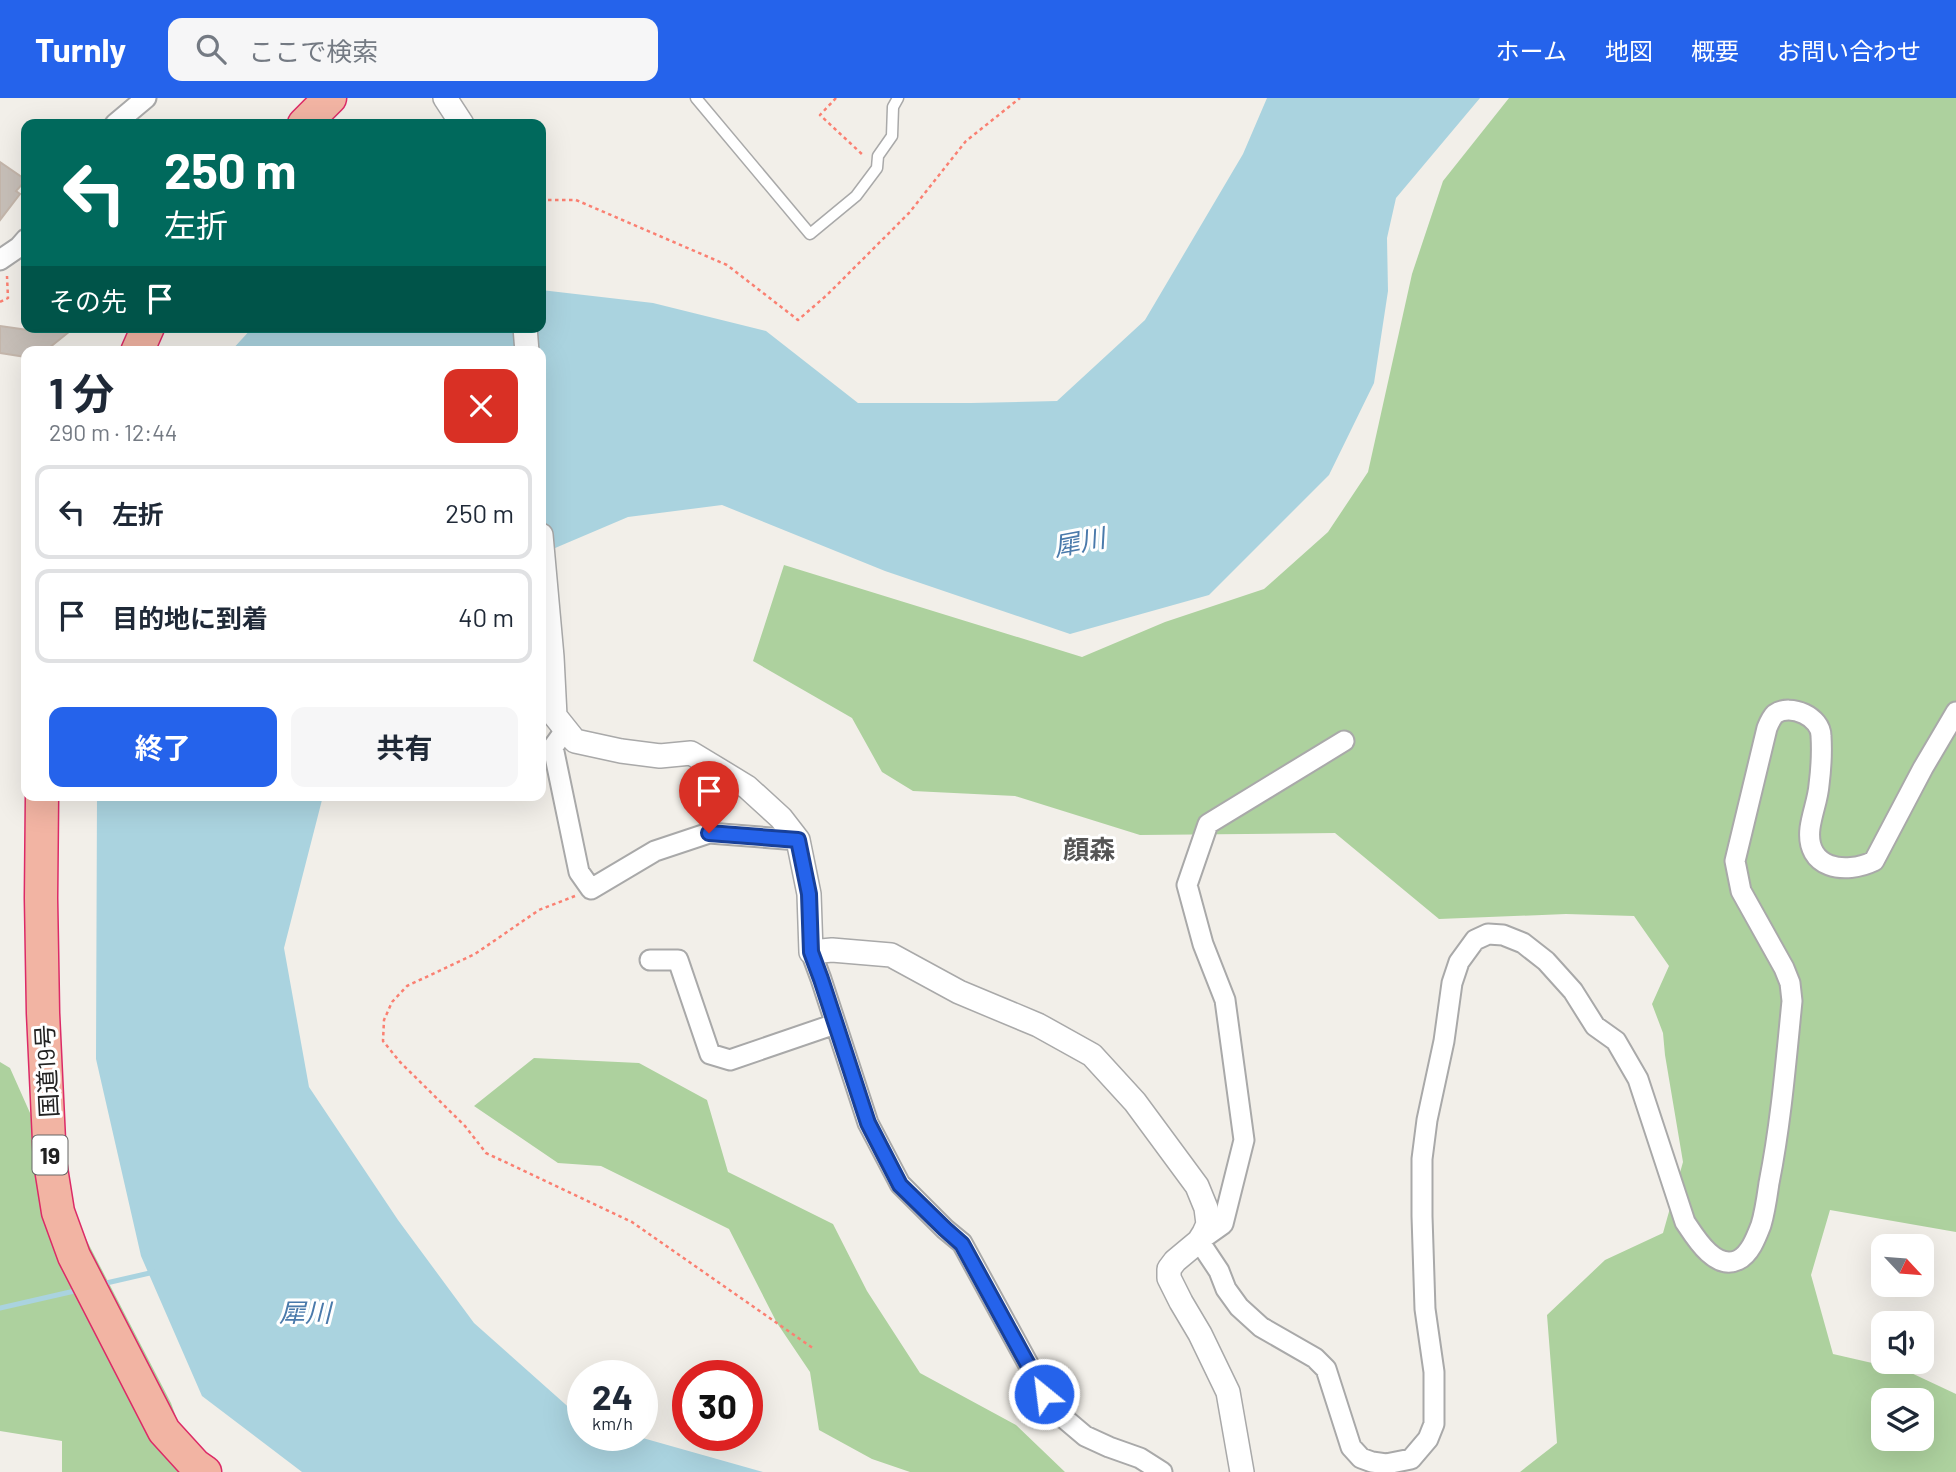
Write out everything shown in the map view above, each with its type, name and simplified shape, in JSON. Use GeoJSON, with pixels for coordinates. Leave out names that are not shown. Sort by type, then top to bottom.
{"type":"FeatureCollection","features":[{"type":"Feature","properties":{"kind":"highway"},"geometry":{"type":"LineString","coordinates":[[309,119],[330,98]]}},
{"type":"Feature","properties":{"kind":"highway","name":"国道19号"},"geometry":{"type":"LineString","coordinates":[[42,801],[43,1013],[50,1162],[58,1212],[74,1256],[164,1431],[195,1465],[205,1472]]}},
{"type":"Feature","properties":{"kind":"street"},"geometry":{"type":"LineString","coordinates":[[121,119],[146,98]]}},
{"type":"Feature","properties":{"kind":"street"},"geometry":{"type":"LineString","coordinates":[[445,98],[459,119]]}},
{"type":"Feature","properties":{"kind":"street"},"geometry":{"type":"LineString","coordinates":[[3,257],[21,245]]}},
{"type":"Feature","properties":{"kind":"street"},"geometry":{"type":"LineString","coordinates":[[546,642],[555,716],[575,741],[660,756],[691,753],[747,787],[780,818],[798,840],[809,894],[811,952],[868,1123],[900,1185],[962,1244],[1044,1394],[1059,1414],[1085,1436],[1140,1458],[1162,1472]]}},
{"type":"Feature","properties":{"kind":"street"},"geometry":{"type":"LineString","coordinates":[[1199,1241],[1239,1307],[1261,1327],[1315,1358],[1326,1369],[1351,1447],[1361,1458],[1388,1468],[1411,1459],[1428,1438],[1434,1424],[1434,1372],[1424,1309],[1422,1159],[1427,1120],[1444,1041],[1452,983],[1459,962],[1475,940],[1488,934],[1503,935],[1523,943],[1546,961],[1573,991],[1595,1026],[1616,1041],[1638,1079],[1685,1222],[1699,1243],[1714,1257],[1724,1262],[1736,1262],[1748,1253],[1761,1224],[1777,1146],[1792,1000],[1790,983],[1784,968],[1741,891],[1735,861],[1767,727],[1774,715],[1787,710],[1803,713],[1816,722],[1822,732],[1819,787],[1810,830],[1811,841],[1819,860],[1837,869],[1863,866],[1874,861],[1956,712]]}},
{"type":"Feature","properties":{"kind":"street"},"geometry":{"type":"LineString","coordinates":[[566,730],[553,747],[579,872],[591,889],[655,851],[709,833],[798,840]]}},
{"type":"Feature","properties":{"kind":"street"},"geometry":{"type":"LineString","coordinates":[[1242,1472],[1227,1392],[1200,1334],[1169,1278],[1169,1269],[1175,1261],[1223,1224],[1244,1140],[1225,1000],[1203,944],[1187,885],[1208,824],[1344,741]]}},
{"type":"Feature","properties":{"kind":"street"},"geometry":{"type":"LineString","coordinates":[[811,952],[832,950],[891,955],[959,992],[1038,1025],[1092,1055],[1135,1102],[1196,1186],[1206,1208],[1208,1224],[1199,1241]]}},
{"type":"Feature","properties":{"kind":"street"},"geometry":{"type":"LineString","coordinates":[[650,960],[678,960],[710,1054],[730,1060],[835,1024]]}},
{"type":"Feature","properties":{"kind":"lane"},"geometry":{"type":"LineString","coordinates":[[696,98],[810,234],[856,196],[877,168],[878,156],[892,136],[892,107],[898,98]]}},
{"type":"Feature","properties":{"kind":"path"},"geometry":{"type":"LineString","coordinates":[[835,98],[820,115],[877,168]]}},
{"type":"Feature","properties":{"kind":"path"},"geometry":{"type":"LineString","coordinates":[[0,302],[8,299],[3,257]]}},
{"type":"Feature","properties":{"kind":"path"},"geometry":{"type":"LineString","coordinates":[[591,889],[539,910],[475,954],[407,986],[392,1002],[384,1020],[383,1041],[400,1062],[465,1126],[486,1153],[632,1222],[814,1349]]}},
{"type":"Feature","properties":{"kind":"green space"},"geometry":{"type":"Polygon","coordinates":[[[1509,98],[1956,98],[1956,1232],[1830,1210],[1811,1275],[1833,1354],[1871,1363],[1871,1374],[1913,1374],[1956,1394],[1956,1472],[1520,1472],[1557,1443],[1547,1315],[1605,1260],[1663,1233],[1683,1162],[1663,1033],[1652,1004],[1669,966],[1634,916],[1566,914],[1439,919],[1335,833],[1140,835],[1015,796],[913,791],[882,772],[852,718],[753,661],[784,565],[1082,657],[1165,622],[1264,589],[1328,532],[1368,472],[1412,274],[1443,181],[1509,98]]]}},
{"type":"Feature","properties":{"kind":"green space"},"geometry":{"type":"Polygon","coordinates":[[[534,1058],[639,1063],[707,1100],[728,1172],[833,1224],[867,1291],[920,1373],[1016,1425],[1065,1472],[910,1472],[872,1459],[819,1430],[810,1372],[777,1323],[729,1229],[601,1166],[558,1163],[474,1106],[534,1058]]]}},
{"type":"Feature","properties":{"kind":"green space"},"geometry":{"type":"Polygon","coordinates":[[[0,1062],[10,1068],[87,1241],[171,1403],[196,1472],[62,1472],[62,1441],[0,1431],[0,1062]]]}},
{"type":"Feature","properties":{"kind":"water"},"geometry":{"type":"Polygon","coordinates":[[[1267,98],[1480,98],[1396,198],[1387,238],[1388,291],[1374,383],[1329,475],[1209,595],[1070,634],[885,571],[722,505],[628,517],[546,552],[546,346],[236,346],[247,333],[546,333],[546,291],[653,303],[766,331],[858,403],[1057,401],[1145,320],[1243,154],[1267,98]]]}},
{"type":"Feature","properties":{"kind":"water","name":"犀川"},"geometry":{"type":"Polygon","coordinates":[[[97,801],[322,801],[284,948],[309,1087],[398,1220],[474,1323],[567,1406],[567,1451],[658,1451],[658,1442],[672,1446],[672,1451],[689,1451],[763,1472],[302,1472],[202,1396],[141,1256],[96,1059],[97,801]]]}},
{"type":"Feature","properties":{"kind":"building"},"geometry":{"type":"Polygon","coordinates":[[[0,162],[21,177],[21,186],[16,191],[20,194],[0,220],[0,162]]]}},
{"type":"Feature","properties":{"kind":"building"},"geometry":{"type":"Polygon","coordinates":[[[0,326],[21,329],[21,333],[68,333],[51,346],[21,346],[21,356],[0,353],[0,326]]]}},
{"type":"Feature","properties":{"kind":"waterway"},"geometry":{"type":"LineString","coordinates":[[102,1284],[154,1272]]}},
{"type":"Feature","properties":{"kind":"waterway"},"geometry":{"type":"LineString","coordinates":[[0,1308],[79,1290]]}},
{"type":"Feature","properties":{"kind":"district","name":"顔森"},"geometry":{"type":"Point","coordinates":[1089,848]}},
{"type":"Feature","properties":{"kind":"route"},"geometry":{"type":"LineString","coordinates":[[709,833],[798,840],[809,894],[811,952],[868,1123],[900,1185],[962,1244],[1044,1394]]}}]}
